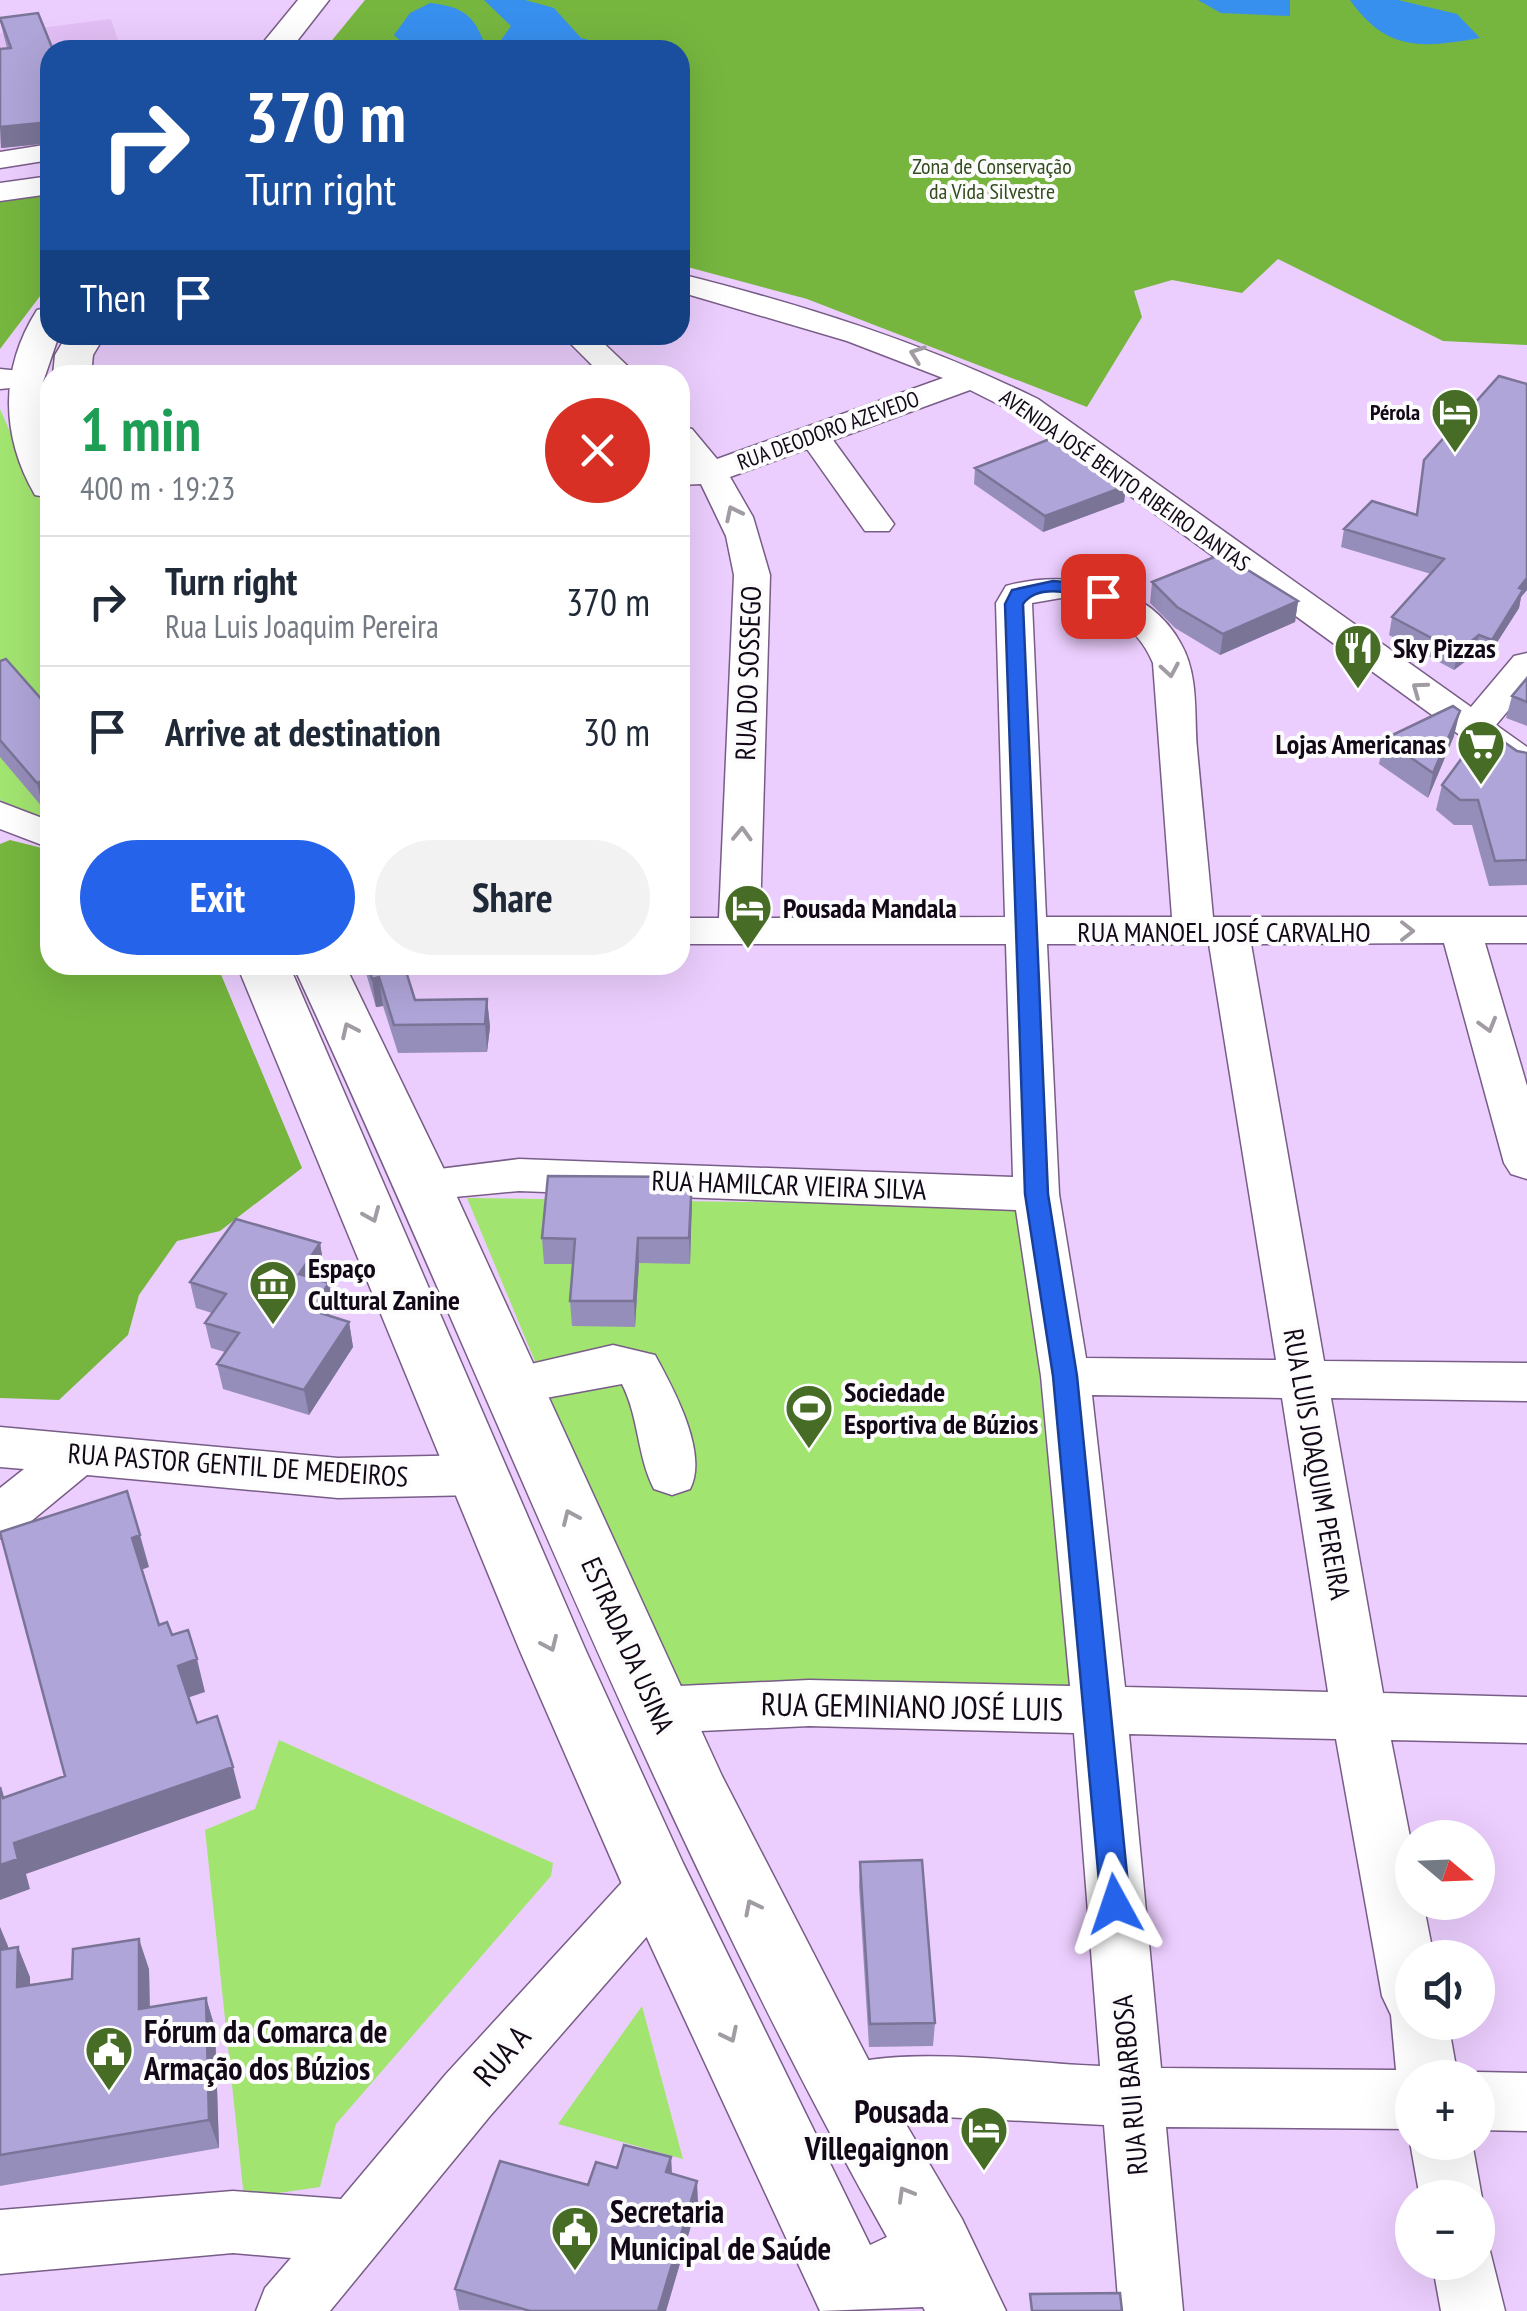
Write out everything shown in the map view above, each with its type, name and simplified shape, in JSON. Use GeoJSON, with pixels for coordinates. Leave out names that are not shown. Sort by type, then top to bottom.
{"type":"FeatureCollection","features":[{"type":"Feature","properties":{"kind":"main road"},"geometry":{"type":"LineString","coordinates":[[281,40],[314,0]]}},
{"type":"Feature","properties":{"kind":"main road"},"geometry":{"type":"LineString","coordinates":[[308,40],[338,0]]}},
{"type":"Feature","properties":{"kind":"main road"},"geometry":{"type":"LineString","coordinates":[[40,335],[10,379],[40,444]]}},
{"type":"Feature","properties":{"kind":"main road","name":"ESTRADA DA USINA"},"geometry":{"type":"LineString","coordinates":[[268,975],[360,1118],[423,1184],[658,1710],[846,2092],[951,2278]]}},
{"type":"Feature","properties":{"kind":"main road","name":"ESTRADA DA USINA"},"geometry":{"type":"LineString","coordinates":[[322,975],[360,1118],[476,1475],[657,1884],[856,2299]]}},
{"type":"Feature","properties":{"kind":"main road"},"geometry":{"type":"LineString","coordinates":[[856,2299],[899,2278],[951,2278]]}},
{"type":"Feature","properties":{"kind":"street"},"geometry":{"type":"LineString","coordinates":[[0,160],[40,154]]}},
{"type":"Feature","properties":{"kind":"street"},"geometry":{"type":"LineString","coordinates":[[0,172],[40,166]]}},
{"type":"Feature","properties":{"kind":"street"},"geometry":{"type":"LineString","coordinates":[[0,192],[40,186]]}},
{"type":"Feature","properties":{"kind":"street","name":"AVENIDA JOSÉ BENTO RIBEIRO DANTAS"},"geometry":{"type":"LineString","coordinates":[[690,285],[874,338],[974,378],[1027,406],[1527,765]]}},
{"type":"Feature","properties":{"kind":"street"},"geometry":{"type":"LineString","coordinates":[[588,345],[610,365]]}},
{"type":"Feature","properties":{"kind":"street","name":"RUA DEODORO AZEVEDO"},"geometry":{"type":"LineString","coordinates":[[697,475],[974,378]]}},
{"type":"Feature","properties":{"kind":"street"},"geometry":{"type":"LineString","coordinates":[[812,433],[878,524]]}},
{"type":"Feature","properties":{"kind":"street","name":"RUA DO SOSSEGO"},"geometry":{"type":"LineString","coordinates":[[697,475],[747,542],[752,575],[738,932]]}},
{"type":"Feature","properties":{"kind":"street","name":"RUA LUIS JOAQUIM PEREIRA"},"geometry":{"type":"LineString","coordinates":[[1014,604],[1018,594],[1028,590],[1085,588],[1140,622],[1171,660],[1211,932],[1303,1382],[1401,1940]]}},
{"type":"Feature","properties":{"kind":"street","name":"RUA RUI BARBOSA"},"geometry":{"type":"LineString","coordinates":[[1014,604],[1036,1194],[1065,1376],[1100,1710],[1151,2311]]}},
{"type":"Feature","properties":{"kind":"street"},"geometry":{"type":"LineString","coordinates":[[1474,728],[1527,664]]}},
{"type":"Feature","properties":{"kind":"street"},"geometry":{"type":"LineString","coordinates":[[0,814],[40,832]]}},
{"type":"Feature","properties":{"kind":"street","name":"RUA MANOEL JOSÉ CARVALHO"},"geometry":{"type":"LineString","coordinates":[[690,931],[1527,930]]}},
{"type":"Feature","properties":{"kind":"street"},"geometry":{"type":"LineString","coordinates":[[1461,931],[1527,1163]]}},
{"type":"Feature","properties":{"kind":"street","name":"RUA HAMILCAR VIEIRA SILVA"},"geometry":{"type":"LineString","coordinates":[[423,1184],[519,1175],[1036,1194]]}},
{"type":"Feature","properties":{"kind":"street"},"geometry":{"type":"LineString","coordinates":[[513,1385],[613,1364],[638,1368],[658,1406],[672,1476]]}},
{"type":"Feature","properties":{"kind":"street"},"geometry":{"type":"LineString","coordinates":[[1065,1376],[1527,1382]]}},
{"type":"Feature","properties":{"kind":"street","name":"RUA PASTOR GENTIL DE MEDEIROS"},"geometry":{"type":"LineString","coordinates":[[0,1448],[80,1452],[338,1478],[476,1475]]}},
{"type":"Feature","properties":{"kind":"street"},"geometry":{"type":"LineString","coordinates":[[0,1516],[80,1452]]}},
{"type":"Feature","properties":{"kind":"street","name":"RUA GEMINIANO JOSÉ LUIS"},"geometry":{"type":"LineString","coordinates":[[658,1710],[810,1703],[1527,1720]]}},
{"type":"Feature","properties":{"kind":"street","name":"RUA A"},"geometry":{"type":"LineString","coordinates":[[288,2311],[350,2231],[657,1884]]}},
{"type":"Feature","properties":{"kind":"street"},"geometry":{"type":"LineString","coordinates":[[846,2092],[903,2086],[1130,2097],[1395,2100]]}},
{"type":"Feature","properties":{"kind":"street"},"geometry":{"type":"LineString","coordinates":[[1495,2101],[1527,2102]]}},
{"type":"Feature","properties":{"kind":"street"},"geometry":{"type":"LineString","coordinates":[[0,2242],[233,2222],[350,2231]]}},
{"type":"Feature","properties":{"kind":"street"},"geometry":{"type":"LineString","coordinates":[[1467,2280],[1473,2311]]}},
{"type":"Feature","properties":{"kind":"shaded area"},"geometry":{"type":"Polygon","coordinates":[[[111,19],[118,40],[40,40],[40,152],[0,157],[0,33],[111,19]]]}},
{"type":"Feature","properties":{"kind":"green space","name":"Zona de Conservação da Vida Silvestre"},"geometry":{"type":"Polygon","coordinates":[[[365,0],[1527,0],[1527,345],[1443,341],[1278,259],[1242,293],[1172,280],[1134,291],[1142,317],[1087,407],[807,299],[690,268],[690,40],[332,40],[365,0]]]}},
{"type":"Feature","properties":{"kind":"green space"},"geometry":{"type":"Polygon","coordinates":[[[40,196],[40,296],[0,349],[0,202],[40,196]]]}},
{"type":"Feature","properties":{"kind":"green space"},"geometry":{"type":"Polygon","coordinates":[[[0,409],[40,500],[40,817],[8,808],[0,799],[0,409]]]}},
{"type":"Feature","properties":{"kind":"green space"},"geometry":{"type":"Polygon","coordinates":[[[10,840],[40,848],[40,975],[221,975],[302,1168],[220,1231],[177,1241],[139,1295],[128,1335],[59,1400],[0,1398],[0,844],[10,840]]]}},
{"type":"Feature","properties":{"kind":"green space","name":"Sociedade Esportiva de Búzios"},"geometry":{"type":"Polygon","coordinates":[[[467,1198],[1023,1206],[1070,1694],[675,1698],[467,1198]]]}},
{"type":"Feature","properties":{"kind":"green space"},"geometry":{"type":"Polygon","coordinates":[[[279,1740],[553,1863],[551,1876],[336,2124],[320,2187],[244,2198],[205,1830],[255,1809],[279,1740]]]}},
{"type":"Feature","properties":{"kind":"green space"},"geometry":{"type":"Polygon","coordinates":[[[642,2006],[683,2159],[558,2124],[642,2006]]]}},
{"type":"Feature","properties":{"kind":"water"},"geometry":{"type":"Polygon","coordinates":[[[484,0],[525,0],[554,8],[581,38],[589,40],[501,40],[511,26],[484,0]]]}},
{"type":"Feature","properties":{"kind":"water"},"geometry":{"type":"Polygon","coordinates":[[[1198,0],[1290,0],[1290,16],[1221,13],[1198,0]]]}},
{"type":"Feature","properties":{"kind":"water"},"geometry":{"type":"Polygon","coordinates":[[[1350,0],[1398,0],[1457,14],[1480,38],[1423,44],[1392,38],[1364,17],[1350,0]]]}},
{"type":"Feature","properties":{"kind":"water"},"geometry":{"type":"Polygon","coordinates":[[[430,3],[452,7],[473,21],[483,40],[399,40],[394,35],[410,13],[430,3]]]}},
{"type":"Feature","properties":{"kind":"building"},"geometry":{"type":"Polygon","coordinates":[[[38,13],[49,40],[40,40],[40,123],[0,127],[0,49],[11,48],[0,18],[38,13]]]}},
{"type":"Feature","properties":{"kind":"building"},"geometry":{"type":"Polygon","coordinates":[[[1499,376],[1527,384],[1527,578],[1492,640],[1479,635],[1458,652],[1392,617],[1444,559],[1344,529],[1372,501],[1417,515],[1424,460],[1499,376]]]}},
{"type":"Feature","properties":{"kind":"building"},"geometry":{"type":"Polygon","coordinates":[[[1055,437],[1126,486],[1045,516],[975,468],[1055,437]]]}},
{"type":"Feature","properties":{"kind":"building"},"geometry":{"type":"Polygon","coordinates":[[[1222,554],[1298,601],[1223,634],[1177,607],[1152,582],[1222,554]]]}},
{"type":"Feature","properties":{"kind":"building"},"geometry":{"type":"Polygon","coordinates":[[[6,659],[40,698],[37,783],[0,740],[0,661],[6,659]]]}},
{"type":"Feature","properties":{"kind":"building"},"geometry":{"type":"Polygon","coordinates":[[[1527,678],[1527,702],[1512,696],[1527,678]]]}},
{"type":"Feature","properties":{"kind":"building"},"geometry":{"type":"Polygon","coordinates":[[[1453,706],[1460,711],[1433,773],[1384,739],[1453,706]]]}},
{"type":"Feature","properties":{"kind":"building"},"geometry":{"type":"Polygon","coordinates":[[[1484,728],[1517,751],[1527,753],[1527,860],[1495,861],[1478,800],[1460,800],[1442,785],[1484,728]]]}},
{"type":"Feature","properties":{"kind":"building"},"geometry":{"type":"Polygon","coordinates":[[[371,975],[407,975],[415,1000],[487,999],[485,1024],[394,1025],[379,977],[372,979],[371,975]]]}},
{"type":"Feature","properties":{"kind":"building"},"geometry":{"type":"Polygon","coordinates":[[[548,1176],[692,1177],[689,1238],[638,1238],[634,1301],[570,1301],[575,1239],[542,1238],[548,1176]]]}},
{"type":"Feature","properties":{"kind":"building","name":"Espaço Cultural Zanine"},"geometry":{"type":"Polygon","coordinates":[[[236,1219],[320,1243],[299,1274],[329,1283],[311,1310],[349,1322],[304,1390],[217,1364],[239,1333],[205,1323],[226,1294],[190,1282],[236,1219]]]}},
{"type":"Feature","properties":{"kind":"building"},"geometry":{"type":"Polygon","coordinates":[[[127,1491],[140,1535],[132,1538],[159,1625],[167,1622],[172,1635],[188,1630],[197,1659],[178,1666],[197,1723],[217,1716],[233,1767],[14,1843],[18,1859],[0,1865],[0,1787],[3,1798],[65,1776],[0,1532],[127,1491]]]}},
{"type":"Feature","properties":{"kind":"building"},"geometry":{"type":"Polygon","coordinates":[[[922,1860],[935,2023],[870,2024],[860,1862],[922,1860]]]}},
{"type":"Feature","properties":{"kind":"building","name":"Fórum da Comarca de Armação dos Búzios"},"geometry":{"type":"Polygon","coordinates":[[[139,1939],[139,2009],[206,1998],[209,2120],[0,2155],[0,1950],[18,1947],[17,1987],[72,1979],[73,1949],[139,1939]]]}},
{"type":"Feature","properties":{"kind":"building","name":"Secretaria Municipal de Saúde"},"geometry":{"type":"Polygon","coordinates":[[[624,2145],[671,2157],[666,2172],[697,2181],[658,2311],[530,2311],[455,2289],[500,2161],[588,2185],[596,2162],[617,2168],[624,2145]]]}},
{"type":"Feature","properties":{"kind":"building"},"geometry":{"type":"Polygon","coordinates":[[[1120,2293],[1122,2311],[1032,2311],[1030,2294],[1120,2293]]]}},
{"type":"Feature","properties":{"kind":"place","name":"Pérola"},"geometry":{"type":"Point","coordinates":[1455,454]}},
{"type":"Feature","properties":{"kind":"place","name":"Sky Pizzas"},"geometry":{"type":"Point","coordinates":[1358,690]}},
{"type":"Feature","properties":{"kind":"place","name":"Lojas Americanas"},"geometry":{"type":"Point","coordinates":[1481,786]}},
{"type":"Feature","properties":{"kind":"place","name":"Pousada Mandala"},"geometry":{"type":"Point","coordinates":[748,950]}},
{"type":"Feature","properties":{"kind":"place","name":"Espaço Cultural Zanine"},"geometry":{"type":"Point","coordinates":[273,1326]}},
{"type":"Feature","properties":{"kind":"place","name":"Sociedade Esportiva de Búzios"},"geometry":{"type":"Point","coordinates":[809,1450]}},
{"type":"Feature","properties":{"kind":"place","name":"Fórum da Comarca de Armação dos Búzios"},"geometry":{"type":"Point","coordinates":[109,2092]}},
{"type":"Feature","properties":{"kind":"place","name":"Pousada Villegaignon"},"geometry":{"type":"Point","coordinates":[984,2172]}},
{"type":"Feature","properties":{"kind":"place","name":"Secretaria Municipal de Saúde"},"geometry":{"type":"Point","coordinates":[575,2272]}},
{"type":"Feature","properties":{"kind":"route"},"geometry":{"type":"LineString","coordinates":[[1103,596],[1085,588],[1053,586],[1018,594],[1014,604],[1036,1194],[1065,1376],[1100,1710],[1115,1904]]}}]}
